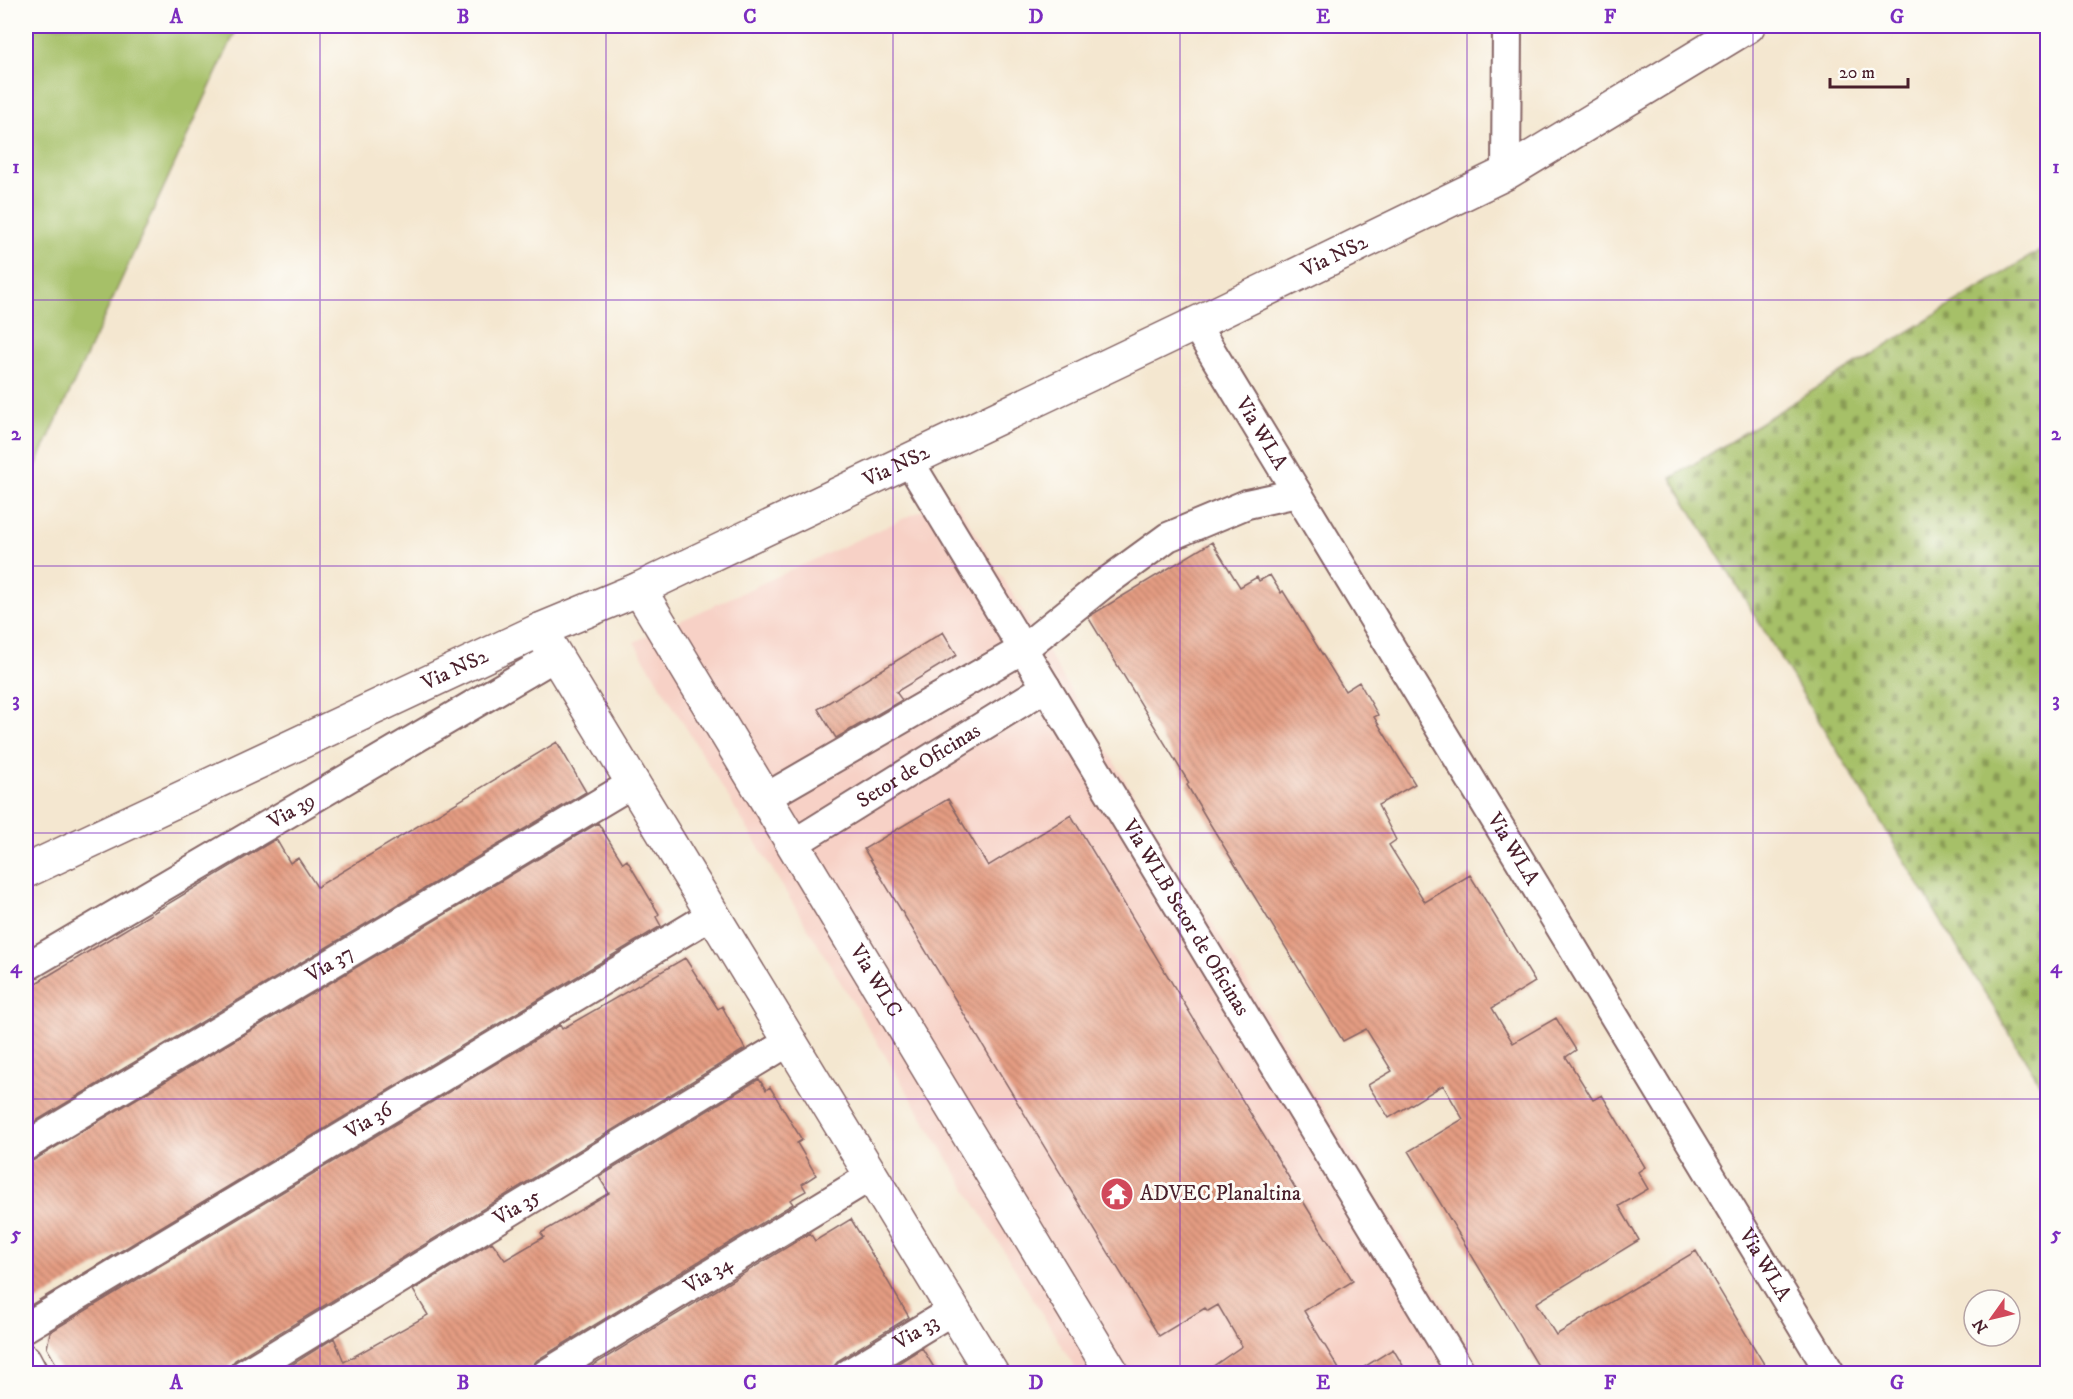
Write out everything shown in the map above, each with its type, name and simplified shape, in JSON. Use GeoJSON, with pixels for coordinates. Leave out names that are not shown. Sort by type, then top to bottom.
{"type":"FeatureCollection","features":[{"type":"Feature","properties":{"kind":"street"},"geometry":{"type":"LineString","coordinates":[[1506,173],[1507,26]]}},
{"type":"Feature","properties":{"kind":"street","name":"Via NS2"},"geometry":{"type":"LineString","coordinates":[[26,871],[548,643],[639,589],[1506,173],[1748,26]]}},
{"type":"Feature","properties":{"kind":"street","name":"Via WLA"},"geometry":{"type":"LineString","coordinates":[[1195,324],[1831,1374]]}},
{"type":"Feature","properties":{"kind":"street","name":"Via WLB Setor de Oficinas"},"geometry":{"type":"LineString","coordinates":[[909,461],[1462,1374]]}},
{"type":"Feature","properties":{"kind":"street"},"geometry":{"type":"LineString","coordinates":[[765,798],[1023,650],[1101,586],[1168,537],[1247,504],[1297,493]]}},
{"type":"Feature","properties":{"kind":"street","name":"Via WLC"},"geometry":{"type":"LineString","coordinates":[[639,589],[1113,1374]]}},
{"type":"Feature","properties":{"kind":"street"},"geometry":{"type":"LineString","coordinates":[[548,643],[992,1374]]}},
{"type":"Feature","properties":{"kind":"street","name":"Via 39"},"geometry":{"type":"LineString","coordinates":[[26,967],[548,643]]}},
{"type":"Feature","properties":{"kind":"street","name":"Setor de Oficinas"},"geometry":{"type":"LineString","coordinates":[[792,844],[1046,687]]}},
{"type":"Feature","properties":{"kind":"street","name":"Via 37"},"geometry":{"type":"LineString","coordinates":[[26,1146],[633,783]]}},
{"type":"Feature","properties":{"kind":"street","name":"Via 36"},"geometry":{"type":"LineString","coordinates":[[26,1327],[713,914]]}},
{"type":"Feature","properties":{"kind":"street","name":"Via 35"},"geometry":{"type":"LineString","coordinates":[[244,1374],[790,1041]]}},
{"type":"Feature","properties":{"kind":"street","name":"Via 34"},"geometry":{"type":"LineString","coordinates":[[546,1374],[871,1176]]}},
{"type":"Feature","properties":{"kind":"street","name":"Via 33"},"geometry":{"type":"LineString","coordinates":[[848,1374],[953,1310]]}},
{"type":"Feature","properties":{"kind":"street"},"geometry":{"type":"LineString","coordinates":[[26,1359],[34,1374]]}},
{"type":"Feature","properties":{"kind":"shaded area"},"geometry":{"type":"Polygon","coordinates":[[[953,496],[1484,1373],[1078,1373],[634,642],[953,496]]]}},
{"type":"Feature","properties":{"kind":"green space"},"geometry":{"type":"Polygon","coordinates":[[[26,26],[238,26],[26,487],[26,26]]]}},
{"type":"Feature","properties":{"kind":"green space"},"geometry":{"type":"Polygon","coordinates":[[[2047,246],[2047,1095],[1671,478],[2047,246]]]}},
{"type":"Feature","properties":{"kind":"building"},"geometry":{"type":"Polygon","coordinates":[[[1212,542],[1240,587],[1257,577],[1259,581],[1270,575],[1281,593],[1283,591],[1345,691],[1359,682],[1378,715],[1374,717],[1415,784],[1378,805],[1396,840],[1389,845],[1425,902],[1470,875],[1535,982],[1492,1008],[1513,1043],[1556,1018],[1576,1050],[1566,1057],[1593,1100],[1602,1095],[1645,1167],[1638,1172],[1648,1189],[1619,1206],[1639,1240],[1536,1303],[1556,1335],[1696,1251],[1770,1374],[1543,1374],[1409,1151],[1463,1119],[1443,1085],[1389,1118],[1368,1085],[1392,1071],[1366,1029],[1343,1041],[1207,819],[1187,785],[1189,783],[1088,617],[1212,542]]]}},
{"type":"Feature","properties":{"kind":"building"},"geometry":{"type":"Polygon","coordinates":[[[943,632],[957,655],[896,692],[902,700],[836,738],[818,709],[943,632]]]}},
{"type":"Feature","properties":{"kind":"building"},"geometry":{"type":"Polygon","coordinates":[[[557,742],[586,792],[26,1127],[26,989],[276,839],[290,863],[298,858],[317,887],[557,742]]]}},
{"type":"Feature","properties":{"kind":"building"},"geometry":{"type":"Polygon","coordinates":[[[948,799],[988,866],[1071,815],[1353,1281],[1304,1311],[1342,1374],[1202,1374],[1242,1346],[1218,1305],[1208,1311],[1205,1308],[1159,1336],[864,849],[948,799]]]}},
{"type":"Feature","properties":{"kind":"building"},"geometry":{"type":"Polygon","coordinates":[[[598,823],[623,863],[627,860],[659,914],[656,917],[661,926],[26,1308],[26,1162],[34,1160],[598,823]]]}},
{"type":"Feature","properties":{"kind":"building"},"geometry":{"type":"Polygon","coordinates":[[[685,958],[718,1009],[722,1006],[745,1049],[235,1360],[228,1374],[62,1374],[47,1348],[50,1332],[560,1025],[562,1029],[685,958]]]}},
{"type":"Feature","properties":{"kind":"building"},"geometry":{"type":"Polygon","coordinates":[[[759,1079],[766,1090],[770,1087],[802,1140],[797,1143],[816,1175],[802,1184],[806,1191],[790,1200],[793,1204],[537,1360],[530,1374],[277,1374],[334,1338],[344,1362],[428,1315],[413,1290],[492,1242],[505,1260],[544,1237],[541,1233],[609,1193],[599,1177],[759,1079]]]}},
{"type":"Feature","properties":{"kind":"building"},"geometry":{"type":"Polygon","coordinates":[[[851,1219],[909,1317],[839,1360],[832,1374],[579,1374],[810,1233],[815,1241],[851,1219]]]}},
{"type":"Feature","properties":{"kind":"building"},"geometry":{"type":"Polygon","coordinates":[[[922,1348],[938,1374],[881,1374],[922,1348]]]}},
{"type":"Feature","properties":{"kind":"building"},"geometry":{"type":"Polygon","coordinates":[[[1393,1349],[1408,1374],[1353,1374],[1393,1349]]]}},
{"type":"Feature","properties":{"kind":"place","name":"ADVEC Planaltina"},"geometry":{"type":"Point","coordinates":[1117,1194]}}]}
